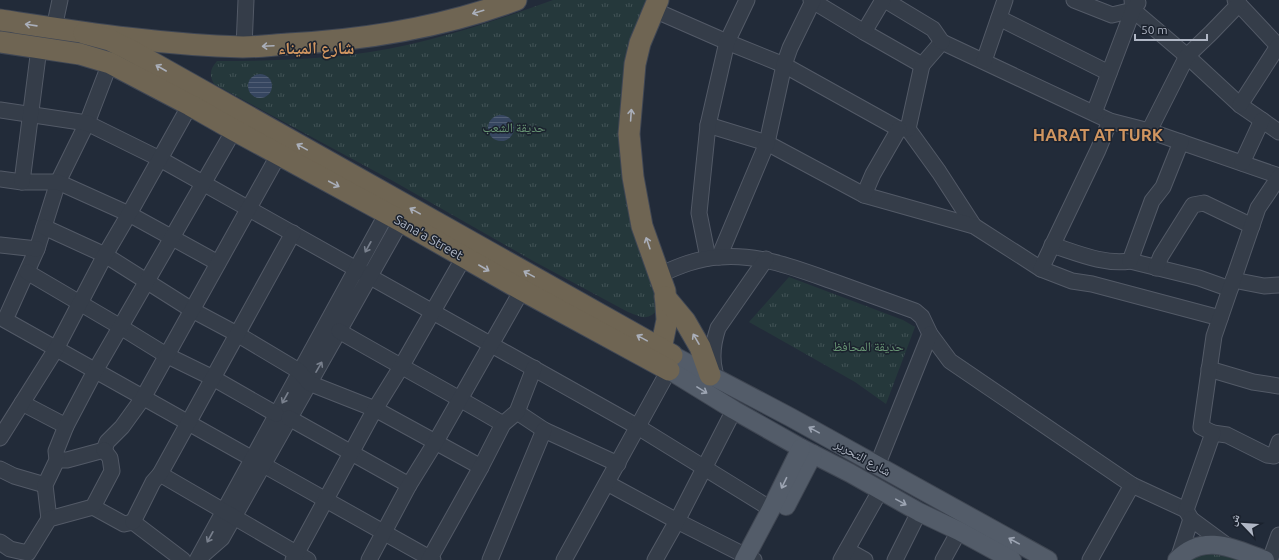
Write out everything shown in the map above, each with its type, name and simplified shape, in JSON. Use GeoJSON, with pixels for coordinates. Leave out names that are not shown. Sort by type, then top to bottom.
{"type":"FeatureCollection","features":[{"type":"Feature","properties":{"kind":"highway"},"geometry":{"type":"LineString","coordinates":[[0,20],[84,33],[150,41],[244,47],[328,42],[395,32],[463,17],[516,0]]}},
{"type":"Feature","properties":{"kind":"highway"},"geometry":{"type":"LineString","coordinates":[[656,5],[640,43],[635,64],[629,134],[633,177],[642,226],[659,274],[665,297],[669,358]]}},
{"type":"Feature","properties":{"kind":"highway"},"geometry":{"type":"LineString","coordinates":[[84,33],[110,40],[130,50],[192,96]]}},
{"type":"Feature","properties":{"kind":"highway"},"geometry":{"type":"LineString","coordinates":[[0,42],[80,54],[110,63],[192,96]]}},
{"type":"Feature","properties":{"kind":"highway","name":"Sana'a Street"},"geometry":{"type":"LineString","coordinates":[[192,96],[234,130],[394,217],[522,290],[669,358]]}},
{"type":"Feature","properties":{"kind":"highway","name":"Sana'a Street"},"geometry":{"type":"LineString","coordinates":[[192,96],[669,358]]}},
{"type":"Feature","properties":{"kind":"highway"},"geometry":{"type":"LineString","coordinates":[[665,297],[685,320],[714,377]]}},
{"type":"Feature","properties":{"kind":"main road","name":"شارع التحرير"},"geometry":{"type":"LineString","coordinates":[[669,358],[714,377],[859,455],[1048,560]]}},
{"type":"Feature","properties":{"kind":"main road","name":"شارع التحرير"},"geometry":{"type":"LineString","coordinates":[[669,358],[734,410],[920,512],[959,530],[1011,560]]}},
{"type":"Feature","properties":{"kind":"main road"},"geometry":{"type":"LineString","coordinates":[[750,559],[771,509],[807,451]]}},
{"type":"Feature","properties":{"kind":"main road"},"geometry":{"type":"LineString","coordinates":[[750,559],[807,451]]}},
{"type":"Feature","properties":{"kind":"main road"},"geometry":{"type":"LineString","coordinates":[[850,473],[856,471],[859,467],[859,455]]}},
{"type":"Feature","properties":{"kind":"main road"},"geometry":{"type":"LineString","coordinates":[[877,489],[873,482],[880,467]]}},
{"type":"Feature","properties":{"kind":"main road"},"geometry":{"type":"LineString","coordinates":[[1178,560],[1187,550],[1213,544],[1229,547],[1265,560]]}},
{"type":"Feature","properties":{"kind":"street"},"geometry":{"type":"LineString","coordinates":[[54,28],[60,0]]}},
{"type":"Feature","properties":{"kind":"street"},"geometry":{"type":"LineString","coordinates":[[244,47],[246,0]]}},
{"type":"Feature","properties":{"kind":"street"},"geometry":{"type":"LineString","coordinates":[[713,257],[699,213],[708,125],[727,42],[747,0]]}},
{"type":"Feature","properties":{"kind":"street"},"geometry":{"type":"LineString","coordinates":[[713,257],[767,143],[784,65],[790,48],[812,0],[922,65]]}},
{"type":"Feature","properties":{"kind":"street"},"geometry":{"type":"LineString","coordinates":[[864,32],[884,0],[933,29],[942,42],[1110,121],[1149,131],[1279,176],[1258,208],[1214,336],[1201,427],[1213,433],[1227,435],[1267,455],[1274,456],[1279,442]]}},
{"type":"Feature","properties":{"kind":"street"},"geometry":{"type":"LineString","coordinates":[[984,61],[1005,0]]}},
{"type":"Feature","properties":{"kind":"street"},"geometry":{"type":"LineString","coordinates":[[1074,0],[1112,15],[1135,3]]}},
{"type":"Feature","properties":{"kind":"street"},"geometry":{"type":"LineString","coordinates":[[1149,131],[1187,56],[1211,33],[1237,2],[1278,47],[1240,105]]}},
{"type":"Feature","properties":{"kind":"street"},"geometry":{"type":"LineString","coordinates":[[1135,3],[1187,56],[1240,105],[1279,132]]}},
{"type":"Feature","properties":{"kind":"street"},"geometry":{"type":"LineString","coordinates":[[1094,113],[1135,3]]}},
{"type":"Feature","properties":{"kind":"street"},"geometry":{"type":"LineString","coordinates":[[656,5],[727,42],[784,65],[903,129],[938,172],[974,226]]}},
{"type":"Feature","properties":{"kind":"street"},"geometry":{"type":"LineString","coordinates":[[999,18],[1109,73]]}},
{"type":"Feature","properties":{"kind":"street"},"geometry":{"type":"LineString","coordinates":[[864,195],[874,174],[903,129],[922,65],[942,42]]}},
{"type":"Feature","properties":{"kind":"street"},"geometry":{"type":"LineString","coordinates":[[22,182],[39,48]]}},
{"type":"Feature","properties":{"kind":"street"},"geometry":{"type":"LineString","coordinates":[[110,63],[87,123],[58,182],[38,249],[2,320],[431,559],[503,424],[517,412],[534,368]]}},
{"type":"Feature","properties":{"kind":"street"},"geometry":{"type":"LineString","coordinates":[[0,438],[56,349],[105,255],[160,159],[192,96]]}},
{"type":"Feature","properties":{"kind":"street"},"geometry":{"type":"LineString","coordinates":[[0,110],[87,123],[160,159],[638,427],[771,509]]}},
{"type":"Feature","properties":{"kind":"street"},"geometry":{"type":"LineString","coordinates":[[1242,163],[1262,120]]}},
{"type":"Feature","properties":{"kind":"street"},"geometry":{"type":"LineString","coordinates":[[1041,269],[1098,150],[1110,121]]}},
{"type":"Feature","properties":{"kind":"street"},"geometry":{"type":"LineString","coordinates":[[708,125],[767,143],[864,195],[974,226],[1041,269],[1072,281],[1092,284],[1220,318]]}},
{"type":"Feature","properties":{"kind":"street"},"geometry":{"type":"LineString","coordinates":[[3,548],[29,557],[49,519],[45,485],[57,460],[56,451],[66,426],[95,371],[234,130]]}},
{"type":"Feature","properties":{"kind":"street"},"geometry":{"type":"LineString","coordinates":[[1130,261],[1152,201],[1163,187],[1181,142]]}},
{"type":"Feature","properties":{"kind":"street"},"geometry":{"type":"LineString","coordinates":[[104,450],[107,442],[122,427],[143,398],[279,154]]}},
{"type":"Feature","properties":{"kind":"street"},"geometry":{"type":"LineString","coordinates":[[0,179],[22,182],[58,182],[129,214],[218,263]]}},
{"type":"Feature","properties":{"kind":"street"},"geometry":{"type":"LineString","coordinates":[[1156,268],[1161,256],[1193,205],[1204,203],[1252,226]]}},
{"type":"Feature","properties":{"kind":"street"},"geometry":{"type":"LineString","coordinates":[[197,560],[222,538],[229,514],[304,377],[356,269],[394,217]]}},
{"type":"Feature","properties":{"kind":"street"},"geometry":{"type":"LineString","coordinates":[[304,377],[339,331],[370,276],[394,217]]}},
{"type":"Feature","properties":{"kind":"street"},"geometry":{"type":"LineString","coordinates":[[44,227],[105,255],[192,310],[238,334],[304,377],[375,409],[481,467]]}},
{"type":"Feature","properties":{"kind":"street"},"geometry":{"type":"LineString","coordinates":[[133,522],[153,482],[160,474],[293,233]]}},
{"type":"Feature","properties":{"kind":"street"},"geometry":{"type":"LineString","coordinates":[[0,245],[38,249]]}},
{"type":"Feature","properties":{"kind":"street"},"geometry":{"type":"LineString","coordinates":[[1052,245],[1095,258],[1119,262],[1130,261],[1199,278],[1231,284],[1279,286]]}},
{"type":"Feature","properties":{"kind":"street"},"geometry":{"type":"LineString","coordinates":[[659,274],[683,264],[713,257],[742,256],[766,259],[788,265],[915,311],[922,317],[930,334],[950,361],[1132,485],[1188,515],[1229,547]]}},
{"type":"Feature","properties":{"kind":"street"},"geometry":{"type":"LineString","coordinates":[[160,474],[229,514],[299,558],[326,501],[375,409],[401,367],[464,257]]}},
{"type":"Feature","properties":{"kind":"street"},"geometry":{"type":"LineString","coordinates":[[714,377],[713,352],[718,328],[766,259]]}},
{"type":"Feature","properties":{"kind":"street"},"geometry":{"type":"LineString","coordinates":[[27,272],[166,355],[213,378],[352,452],[409,485]]}},
{"type":"Feature","properties":{"kind":"street"},"geometry":{"type":"LineString","coordinates":[[369,560],[409,485],[435,443],[459,398],[522,290]]}},
{"type":"Feature","properties":{"kind":"street"},"geometry":{"type":"LineString","coordinates":[[339,331],[503,424]]}},
{"type":"Feature","properties":{"kind":"street"},"geometry":{"type":"LineString","coordinates":[[880,467],[930,334]]}},
{"type":"Feature","properties":{"kind":"street"},"geometry":{"type":"LineString","coordinates":[[564,560],[638,427],[669,358]]}},
{"type":"Feature","properties":{"kind":"street"},"geometry":{"type":"LineString","coordinates":[[1209,369],[1253,382],[1279,386]]}},
{"type":"Feature","properties":{"kind":"street"},"geometry":{"type":"LineString","coordinates":[[22,403],[66,426]]}},
{"type":"Feature","properties":{"kind":"street"},"geometry":{"type":"LineString","coordinates":[[655,560],[677,521],[734,410]]}},
{"type":"Feature","properties":{"kind":"street"},"geometry":{"type":"LineString","coordinates":[[517,412],[544,430],[618,464]]}},
{"type":"Feature","properties":{"kind":"street"},"geometry":{"type":"LineString","coordinates":[[490,560],[544,430]]}},
{"type":"Feature","properties":{"kind":"street"},"geometry":{"type":"LineString","coordinates":[[1178,560],[1188,515],[1213,433]]}},
{"type":"Feature","properties":{"kind":"street"},"geometry":{"type":"LineString","coordinates":[[57,460],[67,460],[104,450]]}},
{"type":"Feature","properties":{"kind":"street"},"geometry":{"type":"LineString","coordinates":[[93,507],[112,471],[110,458],[104,450]]}},
{"type":"Feature","properties":{"kind":"street"},"geometry":{"type":"LineString","coordinates":[[0,469],[14,476],[45,485]]}},
{"type":"Feature","properties":{"kind":"street"},"geometry":{"type":"LineString","coordinates":[[607,483],[750,559]]}},
{"type":"Feature","properties":{"kind":"street"},"geometry":{"type":"LineString","coordinates":[[1090,560],[1132,485]]}},
{"type":"Feature","properties":{"kind":"street"},"geometry":{"type":"LineString","coordinates":[[865,560],[844,555],[877,489]]}},
{"type":"Feature","properties":{"kind":"street"},"geometry":{"type":"LineString","coordinates":[[49,519],[93,507],[124,524],[133,522],[183,560]]}},
{"type":"Feature","properties":{"kind":"street"},"geometry":{"type":"LineString","coordinates":[[895,560],[920,512]]}},
{"type":"Feature","properties":{"kind":"street"},"geometry":{"type":"LineString","coordinates":[[943,560],[959,530]]}},
{"type":"Feature","properties":{"kind":"street"},"geometry":{"type":"LineString","coordinates":[[1270,560],[1279,535]]}},
{"type":"Feature","properties":{"kind":"green space","name":"حديقة الشعب"},"geometry":{"type":"Polygon","coordinates":[[[553,0],[647,0],[640,14],[627,54],[621,96],[622,137],[659,292],[657,311],[650,316],[640,317],[628,312],[535,262],[393,181],[214,84],[211,78],[212,69],[217,61],[332,57],[374,51],[452,34],[553,0]]]}},
{"type":"Feature","properties":{"kind":"green space","name":"حديقة المحافظ"},"geometry":{"type":"Polygon","coordinates":[[[789,277],[903,320],[915,327],[886,404],[855,382],[749,322],[789,277]]]}},
{"type":"Feature","properties":{"kind":"green space"},"geometry":{"type":"Polygon","coordinates":[[[1207,552],[1229,557],[1237,560],[1187,560],[1207,552]]]}},
{"type":"Feature","properties":{"kind":"water"},"geometry":{"type":"Polygon","coordinates":[[[255,74],[265,74],[272,81],[272,91],[265,98],[255,98],[248,91],[248,81],[255,74]]]}},
{"type":"Feature","properties":{"kind":"water"},"geometry":{"type":"Polygon","coordinates":[[[501,115],[510,119],[514,128],[510,137],[501,141],[492,137],[488,128],[492,119],[501,115]]]}},
{"type":"Feature","properties":{"kind":"district","name":"شارع الميناء"},"geometry":{"type":"Point","coordinates":[316,47]}},
{"type":"Feature","properties":{"kind":"district","name":"HARAT AT TURK"},"geometry":{"type":"Point","coordinates":[1098,134]}}]}
